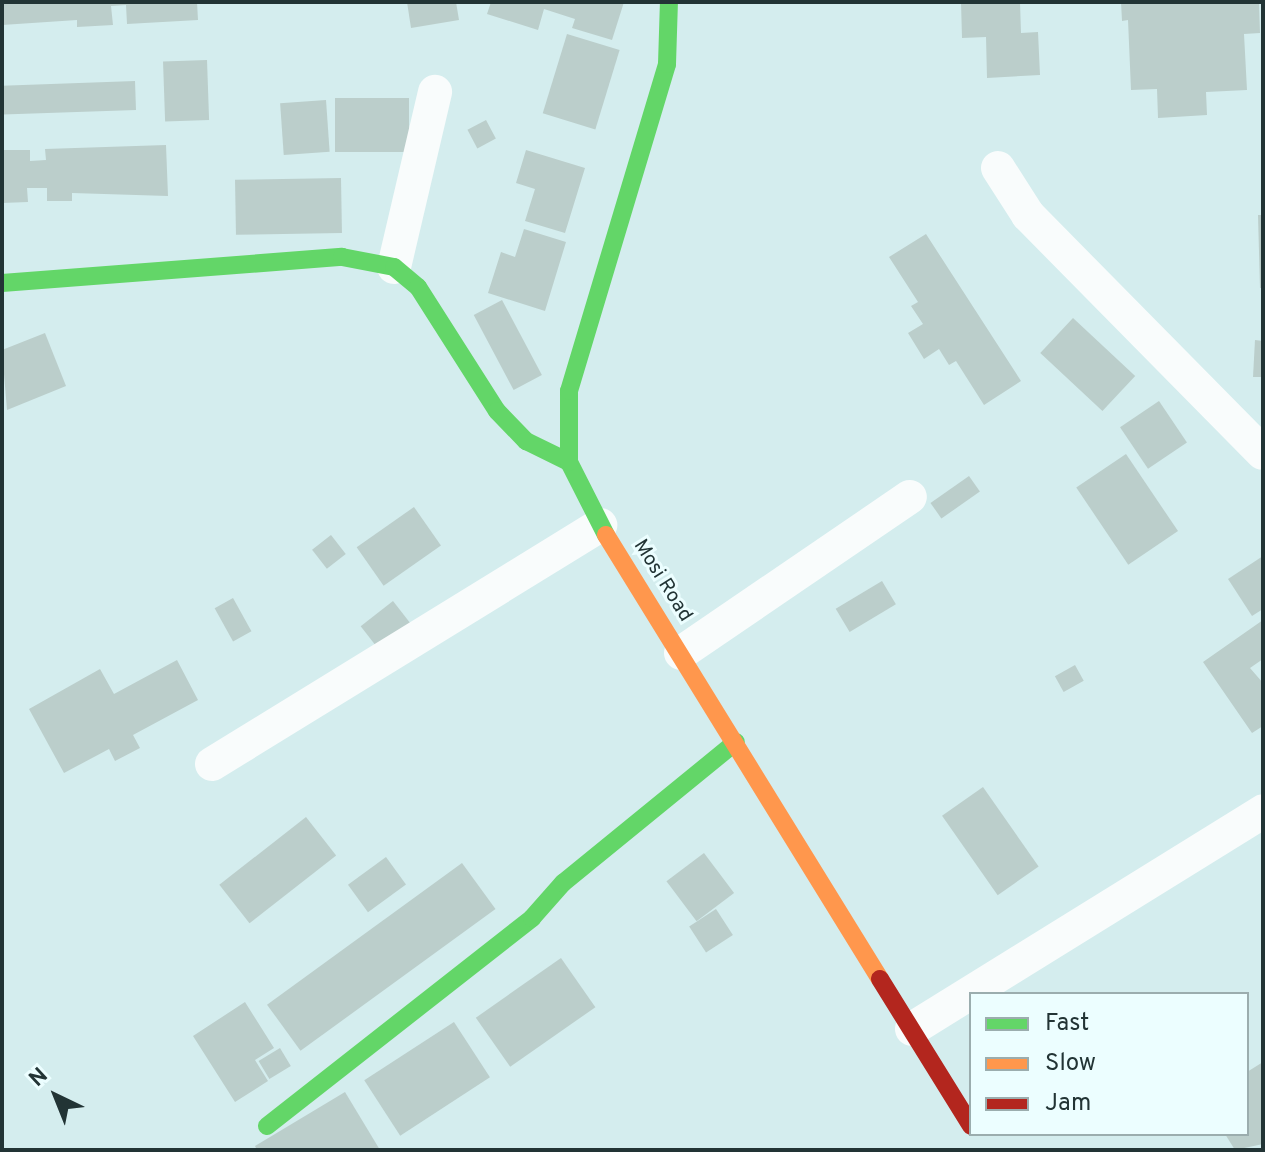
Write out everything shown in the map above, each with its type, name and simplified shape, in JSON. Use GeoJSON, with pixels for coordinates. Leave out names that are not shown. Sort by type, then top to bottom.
{"type":"FeatureCollection","features":[{"type":"Feature","properties":{"kind":"street","name":"Mosi Road"},"geometry":{"type":"LineString","coordinates":[[669,2],[667,64],[571,379],[569,462],[600,525],[969,1123]]}},
{"type":"Feature","properties":{"kind":"street"},"geometry":{"type":"LineString","coordinates":[[394,267],[435,92]]}},
{"type":"Feature","properties":{"kind":"street"},"geometry":{"type":"LineString","coordinates":[[998,168],[1028,215],[1263,453]]}},
{"type":"Feature","properties":{"kind":"street"},"geometry":{"type":"LineString","coordinates":[[2,283],[342,257],[394,267],[418,287],[497,411],[526,441],[569,462]]}},
{"type":"Feature","properties":{"kind":"street"},"geometry":{"type":"LineString","coordinates":[[681,653],[910,497]]}},
{"type":"Feature","properties":{"kind":"street"},"geometry":{"type":"LineString","coordinates":[[212,764],[600,525]]}},
{"type":"Feature","properties":{"kind":"street"},"geometry":{"type":"LineString","coordinates":[[267,1126],[532,918],[563,883],[736,742]]}},
{"type":"Feature","properties":{"kind":"street"},"geometry":{"type":"LineString","coordinates":[[972,992],[1263,811]]}},
{"type":"Feature","properties":{"kind":"street"},"geometry":{"type":"LineString","coordinates":[[912,1029],[969,994]]}},
{"type":"Feature","properties":{"kind":"building"},"geometry":{"type":"Polygon","coordinates":[[[2,2],[197,2],[198,20],[127,24],[126,5],[111,6],[113,25],[77,27],[77,20],[2,25],[2,2]]]}},
{"type":"Feature","properties":{"kind":"building"},"geometry":{"type":"Polygon","coordinates":[[[407,2],[456,2],[459,20],[411,28],[407,2]]]}},
{"type":"Feature","properties":{"kind":"building"},"geometry":{"type":"Polygon","coordinates":[[[491,2],[624,2],[612,40],[572,28],[575,19],[544,9],[538,30],[487,14],[491,2]]]}},
{"type":"Feature","properties":{"kind":"building"},"geometry":{"type":"Polygon","coordinates":[[[961,2],[1020,2],[1021,33],[1038,32],[1040,75],[987,78],[986,37],[962,38],[961,2]]]}},
{"type":"Feature","properties":{"kind":"building"},"geometry":{"type":"Polygon","coordinates":[[[1121,2],[1259,2],[1260,33],[1244,34],[1247,90],[1206,92],[1207,115],[1158,118],[1157,89],[1131,90],[1128,20],[1122,21],[1121,2]]]}},
{"type":"Feature","properties":{"kind":"building"},"geometry":{"type":"Polygon","coordinates":[[[567,34],[620,50],[595,129],[543,113],[567,34]]]}},
{"type":"Feature","properties":{"kind":"building"},"geometry":{"type":"Polygon","coordinates":[[[207,60],[209,120],[165,121],[163,62],[207,60]]]}},
{"type":"Feature","properties":{"kind":"building"},"geometry":{"type":"Polygon","coordinates":[[[135,81],[136,110],[3,115],[2,86],[135,81]]]}},
{"type":"Feature","properties":{"kind":"building"},"geometry":{"type":"Polygon","coordinates":[[[335,98],[409,98],[409,152],[335,152],[335,98]]]}},
{"type":"Feature","properties":{"kind":"building"},"geometry":{"type":"Polygon","coordinates":[[[326,100],[330,152],[284,155],[280,103],[326,100]]]}},
{"type":"Feature","properties":{"kind":"building"},"geometry":{"type":"Polygon","coordinates":[[[486,120],[496,139],[477,148],[467,130],[486,120]]]}},
{"type":"Feature","properties":{"kind":"building"},"geometry":{"type":"Polygon","coordinates":[[[166,145],[168,196],[72,193],[72,201],[47,201],[47,188],[27,188],[28,202],[2,203],[2,150],[30,150],[30,161],[46,160],[45,149],[166,145]]]}},
{"type":"Feature","properties":{"kind":"building"},"geometry":{"type":"Polygon","coordinates":[[[526,150],[585,168],[565,233],[525,221],[535,189],[516,183],[526,150]]]}},
{"type":"Feature","properties":{"kind":"building"},"geometry":{"type":"Polygon","coordinates":[[[341,178],[342,233],[236,235],[235,180],[341,178]]]}},
{"type":"Feature","properties":{"kind":"building"},"geometry":{"type":"Polygon","coordinates":[[[1258,215],[1263,215],[1263,288],[1260,288],[1258,215]]]}},
{"type":"Feature","properties":{"kind":"building"},"geometry":{"type":"Polygon","coordinates":[[[524,229],[566,242],[545,311],[488,293],[501,252],[515,257],[524,229]]]}},
{"type":"Feature","properties":{"kind":"building"},"geometry":{"type":"Polygon","coordinates":[[[926,234],[1021,381],[984,405],[956,361],[949,365],[939,349],[924,359],[908,333],[923,324],[911,306],[918,302],[889,257],[926,234]]]}},
{"type":"Feature","properties":{"kind":"building"},"geometry":{"type":"Polygon","coordinates":[[[502,300],[542,375],[514,390],[474,315],[502,300]]]}},
{"type":"Feature","properties":{"kind":"building"},"geometry":{"type":"Polygon","coordinates":[[[1073,318],[1135,376],[1102,411],[1040,353],[1073,318]]]}},
{"type":"Feature","properties":{"kind":"building"},"geometry":{"type":"Polygon","coordinates":[[[45,333],[66,386],[7,410],[2,350],[45,333]]]}},
{"type":"Feature","properties":{"kind":"building"},"geometry":{"type":"Polygon","coordinates":[[[1255,340],[1263,341],[1263,377],[1253,377],[1255,340]]]}},
{"type":"Feature","properties":{"kind":"building"},"geometry":{"type":"Polygon","coordinates":[[[1159,401],[1187,442],[1148,469],[1120,427],[1159,401]]]}},
{"type":"Feature","properties":{"kind":"building"},"geometry":{"type":"Polygon","coordinates":[[[1126,454],[1178,531],[1128,565],[1076,488],[1126,454]]]}},
{"type":"Feature","properties":{"kind":"building"},"geometry":{"type":"Polygon","coordinates":[[[969,476],[980,492],[941,519],[930,503],[969,476]]]}},
{"type":"Feature","properties":{"kind":"building"},"geometry":{"type":"Polygon","coordinates":[[[414,507],[441,546],[384,586],[357,547],[414,507]]]}},
{"type":"Feature","properties":{"kind":"building"},"geometry":{"type":"Polygon","coordinates":[[[331,535],[346,554],[327,569],[312,550],[331,535]]]}},
{"type":"Feature","properties":{"kind":"building"},"geometry":{"type":"Polygon","coordinates":[[[1263,556],[1263,609],[1252,616],[1228,579],[1263,556]]]}},
{"type":"Feature","properties":{"kind":"building"},"geometry":{"type":"Polygon","coordinates":[[[882,581],[896,604],[850,632],[836,609],[882,581]]]}},
{"type":"Feature","properties":{"kind":"building"},"geometry":{"type":"Polygon","coordinates":[[[233,598],[251,631],[233,641],[215,608],[233,598]]]}},
{"type":"Feature","properties":{"kind":"building"},"geometry":{"type":"Polygon","coordinates":[[[393,601],[412,625],[380,651],[361,626],[393,601]]]}},
{"type":"Feature","properties":{"kind":"building"},"geometry":{"type":"Polygon","coordinates":[[[1263,620],[1263,659],[1250,668],[1263,683],[1263,726],[1252,733],[1203,662],[1263,620]]]}},
{"type":"Feature","properties":{"kind":"building"},"geometry":{"type":"Polygon","coordinates":[[[177,660],[198,700],[133,735],[140,748],[115,761],[109,749],[64,773],[29,709],[100,669],[114,694],[177,660]]]}},
{"type":"Feature","properties":{"kind":"building"},"geometry":{"type":"Polygon","coordinates":[[[1075,665],[1084,681],[1064,692],[1055,676],[1075,665]]]}},
{"type":"Feature","properties":{"kind":"building"},"geometry":{"type":"Polygon","coordinates":[[[983,787],[1039,866],[998,895],[942,816],[983,787]]]}},
{"type":"Feature","properties":{"kind":"building"},"geometry":{"type":"Polygon","coordinates":[[[306,817],[336,856],[249,923],[219,885],[306,817]]]}},
{"type":"Feature","properties":{"kind":"building"},"geometry":{"type":"Polygon","coordinates":[[[704,853],[734,893],[697,921],[666,881],[704,853]]]}},
{"type":"Feature","properties":{"kind":"building"},"geometry":{"type":"Polygon","coordinates":[[[386,857],[406,885],[368,912],[348,885],[386,857]]]}},
{"type":"Feature","properties":{"kind":"building"},"geometry":{"type":"Polygon","coordinates":[[[462,863],[496,909],[301,1051],[267,1005],[462,863]]]}},
{"type":"Feature","properties":{"kind":"building"},"geometry":{"type":"Polygon","coordinates":[[[716,909],[733,935],[706,952],[689,926],[716,909]]]}},
{"type":"Feature","properties":{"kind":"building"},"geometry":{"type":"Polygon","coordinates":[[[561,958],[595,1007],[510,1067],[476,1018],[561,958]]]}},
{"type":"Feature","properties":{"kind":"building"},"geometry":{"type":"Polygon","coordinates":[[[245,1002],[274,1048],[255,1060],[268,1081],[235,1102],[193,1036],[245,1002]]]}},
{"type":"Feature","properties":{"kind":"building"},"geometry":{"type":"Polygon","coordinates":[[[454,1022],[490,1077],[400,1136],[364,1080],[454,1022]]]}},
{"type":"Feature","properties":{"kind":"building"},"geometry":{"type":"Polygon","coordinates":[[[280,1048],[291,1066],[269,1079],[259,1061],[280,1048]]]}},
{"type":"Feature","properties":{"kind":"building"},"geometry":{"type":"Polygon","coordinates":[[[1263,1062],[1263,1144],[1235,1150],[1226,1136],[1249,1136],[1249,1071],[1263,1062]]]}},
{"type":"Feature","properties":{"kind":"building"},"geometry":{"type":"Polygon","coordinates":[[[345,1092],[380,1150],[257,1150],[255,1146],[345,1092]]]}},
{"type":"Feature","properties":{"kind":"traffic: fast"},"geometry":{"type":"LineString","coordinates":[[606,535],[569,462],[569,391],[667,64],[669,2]]}},
{"type":"Feature","properties":{"kind":"traffic: fast"},"geometry":{"type":"LineString","coordinates":[[2,283],[342,257],[394,267],[418,287],[497,411],[526,441],[569,462]]}},
{"type":"Feature","properties":{"kind":"traffic: fast"},"geometry":{"type":"LineString","coordinates":[[267,1126],[532,918],[563,883],[736,742]]}},
{"type":"Feature","properties":{"kind":"traffic: slow"},"geometry":{"type":"LineString","coordinates":[[606,535],[880,979]]}},
{"type":"Feature","properties":{"kind":"traffic: jam"},"geometry":{"type":"LineString","coordinates":[[880,979],[969,1123]]}}]}
